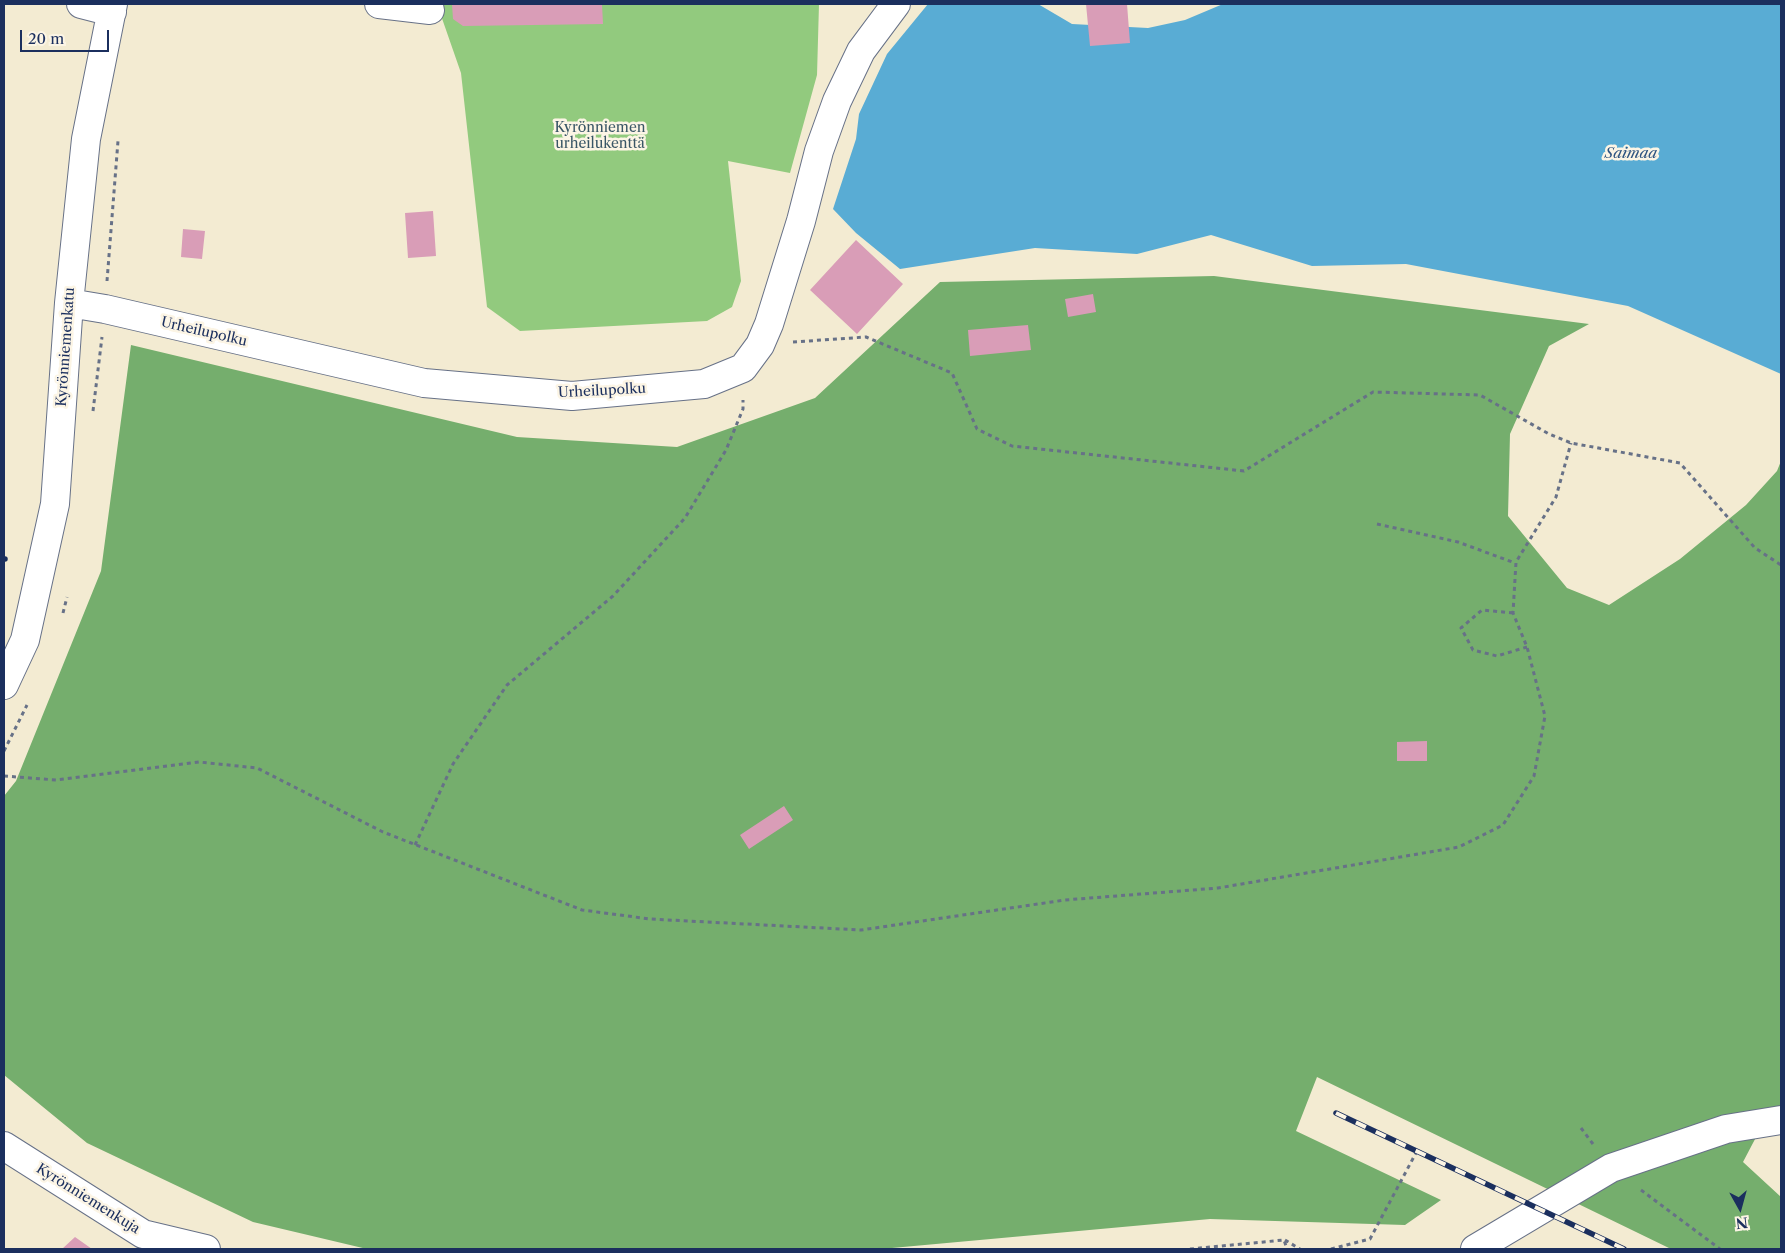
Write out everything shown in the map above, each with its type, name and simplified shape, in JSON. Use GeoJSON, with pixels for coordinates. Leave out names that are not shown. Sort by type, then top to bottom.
{"type":"FeatureCollection","features":[{"type":"Feature","properties":{"kind":"street"},"geometry":{"type":"LineString","coordinates":[[81,4],[112,8]]}},
{"type":"Feature","properties":{"kind":"street"},"geometry":{"type":"LineString","coordinates":[[379,4],[430,10]]}},
{"type":"Feature","properties":{"kind":"street"},"geometry":{"type":"LineString","coordinates":[[743,368],[760,345],[769,324],[801,221],[819,151],[837,101],[861,51],[896,4]]}},
{"type":"Feature","properties":{"kind":"street","name":"Kyrönniemenkatu"},"geometry":{"type":"LineString","coordinates":[[4,685],[25,640],[55,504],[69,303],[86,139],[112,8]]}},
{"type":"Feature","properties":{"kind":"street","name":"Urheilupolku"},"geometry":{"type":"LineString","coordinates":[[69,303],[105,309],[424,383],[572,396],[704,384],[743,368]]}},
{"type":"Feature","properties":{"kind":"street"},"geometry":{"type":"LineString","coordinates":[[1475,1249],[1611,1168],[1726,1129],[1781,1120]]}},
{"type":"Feature","properties":{"kind":"street","name":"Kyrönniemenkuja"},"geometry":{"type":"LineString","coordinates":[[4,1146],[143,1234],[206,1249]]}},
{"type":"Feature","properties":{"kind":"path"},"geometry":{"type":"LineString","coordinates":[[760,345],[866,336],[952,373],[978,429],[1012,446],[1244,471],[1373,392],[1480,394],[1549,434],[1571,443],[1680,464],[1754,548],[1781,565]]}},
{"type":"Feature","properties":{"kind":"path"},"geometry":{"type":"LineString","coordinates":[[415,845],[453,764],[507,685],[613,596],[685,518],[726,450],[743,409],[743,368]]}},
{"type":"Feature","properties":{"kind":"path"},"geometry":{"type":"LineString","coordinates":[[4,776],[56,780],[199,762],[256,768],[383,832],[582,910],[650,919],[861,930],[1066,900],[1218,888],[1459,847],[1503,824],[1534,776],[1545,716],[1527,647],[1513,613],[1516,562],[1556,497],[1571,443]]}},
{"type":"Feature","properties":{"kind":"path"},"geometry":{"type":"LineString","coordinates":[[1377,524],[1458,542],[1516,562]]}},
{"type":"Feature","properties":{"kind":"path"},"geometry":{"type":"LineString","coordinates":[[1513,613],[1482,610],[1461,628],[1473,650],[1497,656],[1527,647]]}},
{"type":"Feature","properties":{"kind":"path"},"geometry":{"type":"LineString","coordinates":[[1581,1128],[1611,1168],[1720,1249]]}},
{"type":"Feature","properties":{"kind":"path"},"geometry":{"type":"LineString","coordinates":[[1331,1249],[1370,1239],[1417,1151]]}},
{"type":"Feature","properties":{"kind":"path"},"geometry":{"type":"LineString","coordinates":[[1190,1249],[1284,1240],[1300,1249]]}},
{"type":"Feature","properties":{"kind":"path"},"geometry":{"type":"LineString","coordinates":[[1284,1240],[1287,1249]]}},
{"type":"Feature","properties":{"kind":"green space","name":"Kyrönniemen urheilukenttä"},"geometry":{"type":"Polygon","coordinates":[[[437,4],[819,4],[817,75],[790,173],[728,161],[741,281],[732,307],[707,321],[520,331],[487,307],[461,73],[437,4]]]}},
{"type":"Feature","properties":{"kind":"green space"},"geometry":{"type":"Polygon","coordinates":[[[1214,276],[1589,324],[1549,346],[1510,434],[1508,516],[1567,588],[1609,605],[1680,559],[1746,505],[1777,471],[1781,461],[1781,1119],[1764,1122],[1743,1162],[1781,1197],[1781,1249],[1671,1249],[1317,1077],[1296,1131],[1441,1200],[1405,1225],[1210,1219],[881,1249],[367,1249],[253,1222],[87,1143],[4,1075],[4,796],[16,781],[101,571],[131,345],[517,437],[677,447],[815,398],[940,282],[1214,276]]]}},
{"type":"Feature","properties":{"kind":"water","name":"Saimaa"},"geometry":{"type":"Polygon","coordinates":[[[928,4],[1038,4],[1072,24],[1148,28],[1185,20],[1223,4],[1781,4],[1781,374],[1628,306],[1406,264],[1312,266],[1211,235],[1137,254],[1035,248],[900,269],[856,233],[833,209],[856,139],[859,114],[887,54],[928,4]]]}},
{"type":"Feature","properties":{"kind":"building"},"geometry":{"type":"Polygon","coordinates":[[[452,4],[602,4],[603,24],[463,26],[453,19],[452,4]]]}},
{"type":"Feature","properties":{"kind":"building"},"geometry":{"type":"Polygon","coordinates":[[[1086,4],[1127,4],[1130,43],[1090,46],[1086,4]]]}},
{"type":"Feature","properties":{"kind":"building"},"geometry":{"type":"Polygon","coordinates":[[[433,211],[436,256],[408,258],[405,213],[433,211]]]}},
{"type":"Feature","properties":{"kind":"building"},"geometry":{"type":"Polygon","coordinates":[[[183,229],[205,231],[202,259],[181,257],[183,229]]]}},
{"type":"Feature","properties":{"kind":"building"},"geometry":{"type":"Polygon","coordinates":[[[856,240],[903,284],[857,334],[810,290],[856,240]]]}},
{"type":"Feature","properties":{"kind":"building"},"geometry":{"type":"Polygon","coordinates":[[[1093,294],[1096,312],[1068,317],[1065,299],[1093,294]]]}},
{"type":"Feature","properties":{"kind":"building"},"geometry":{"type":"Polygon","coordinates":[[[1028,325],[1031,350],[970,356],[968,330],[1028,325]]]}},
{"type":"Feature","properties":{"kind":"building"},"geometry":{"type":"Polygon","coordinates":[[[1427,741],[1427,761],[1397,761],[1397,742],[1427,741]]]}},
{"type":"Feature","properties":{"kind":"building"},"geometry":{"type":"Polygon","coordinates":[[[784,806],[793,820],[749,849],[740,835],[784,806]]]}},
{"type":"Feature","properties":{"kind":"building"},"geometry":{"type":"Polygon","coordinates":[[[75,1237],[92,1249],[62,1249],[75,1237]]]}},
{"type":"Feature","properties":{"kind":"railway"},"geometry":{"type":"LineString","coordinates":[[1336,1113],[1624,1249]]}}]}
